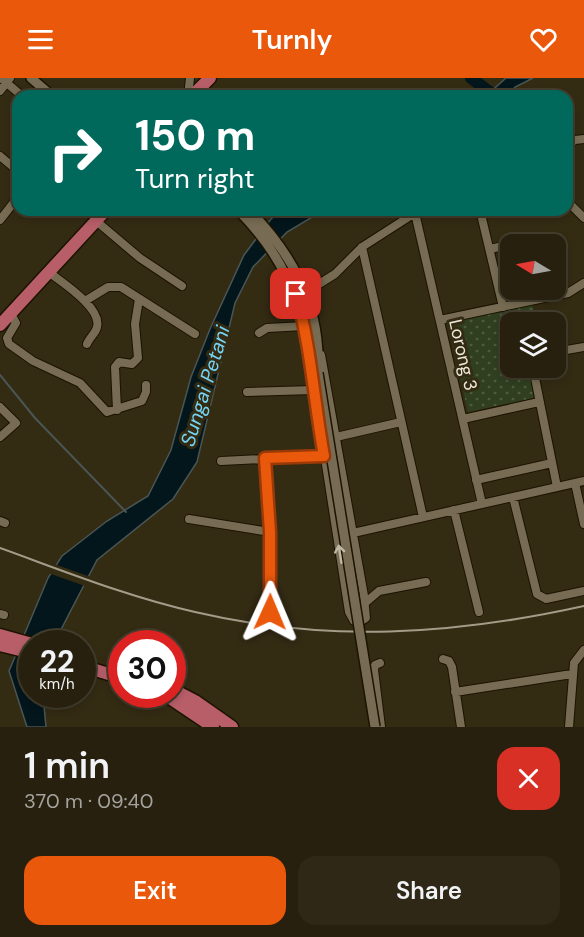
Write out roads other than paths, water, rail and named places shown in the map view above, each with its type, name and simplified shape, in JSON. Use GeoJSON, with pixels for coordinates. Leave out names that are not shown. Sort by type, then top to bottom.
{"type":"FeatureCollection","features":[{"type":"Feature","properties":{"kind":"main road"},"geometry":{"type":"LineString","coordinates":[[196,90],[209,78]]}},
{"type":"Feature","properties":{"kind":"main road"},"geometry":{"type":"LineString","coordinates":[[0,325],[50,273],[97,216]]}},
{"type":"Feature","properties":{"kind":"main road"},"geometry":{"type":"LineString","coordinates":[[2,640],[18,642]]}},
{"type":"Feature","properties":{"kind":"main road"},"geometry":{"type":"LineString","coordinates":[[2,640],[18,647]]}},
{"type":"Feature","properties":{"kind":"main road"},"geometry":{"type":"LineString","coordinates":[[186,696],[232,727]]}},
{"type":"Feature","properties":{"kind":"main road"},"geometry":{"type":"LineString","coordinates":[[185,708],[213,727]]}},
{"type":"Feature","properties":{"kind":"street"},"geometry":{"type":"LineString","coordinates":[[31,78],[45,90]]}},
{"type":"Feature","properties":{"kind":"street"},"geometry":{"type":"LineString","coordinates":[[199,78],[209,78]]}},
{"type":"Feature","properties":{"kind":"street"},"geometry":{"type":"LineString","coordinates":[[0,91],[6,80]]}},
{"type":"Feature","properties":{"kind":"street"},"geometry":{"type":"LineString","coordinates":[[0,156],[12,166]]}},
{"type":"Feature","properties":{"kind":"street"},"geometry":{"type":"LineString","coordinates":[[0,220],[12,205]]}},
{"type":"Feature","properties":{"kind":"street"},"geometry":{"type":"LineString","coordinates":[[573,207],[584,218]]}},
{"type":"Feature","properties":{"kind":"street"},"geometry":{"type":"LineString","coordinates":[[99,216],[140,258],[182,286]]}},
{"type":"Feature","properties":{"kind":"street"},"geometry":{"type":"LineString","coordinates":[[244,216],[299,276],[309,293],[362,584],[365,620],[354,621],[349,612],[308,358],[307,331]]}},
{"type":"Feature","properties":{"kind":"street"},"geometry":{"type":"LineString","coordinates":[[253,216],[285,262],[318,373],[375,727]]}},
{"type":"Feature","properties":{"kind":"street"},"geometry":{"type":"LineString","coordinates":[[309,293],[335,274],[362,247],[409,216]]}},
{"type":"Feature","properties":{"kind":"street","name":"Lorong 3"},"geometry":{"type":"LineString","coordinates":[[418,216],[482,504]]}},
{"type":"Feature","properties":{"kind":"street"},"geometry":{"type":"LineString","coordinates":[[482,216],[503,306]]}},
{"type":"Feature","properties":{"kind":"street"},"geometry":{"type":"LineString","coordinates":[[362,247],[423,517]]}},
{"type":"Feature","properties":{"kind":"street"},"geometry":{"type":"LineString","coordinates":[[490,249],[500,247]]}},
{"type":"Feature","properties":{"kind":"street"},"geometry":{"type":"LineString","coordinates":[[50,273],[85,301],[98,325],[87,344]]}},
{"type":"Feature","properties":{"kind":"street"},"geometry":{"type":"LineString","coordinates":[[566,293],[578,289],[584,283]]}},
{"type":"Feature","properties":{"kind":"street"},"geometry":{"type":"LineString","coordinates":[[85,301],[114,285],[129,290],[139,299],[195,334]]}},
{"type":"Feature","properties":{"kind":"street"},"geometry":{"type":"LineString","coordinates":[[117,410],[115,367],[119,362],[132,364],[138,358],[135,324],[139,299]]}},
{"type":"Feature","properties":{"kind":"street"},"geometry":{"type":"LineString","coordinates":[[440,320],[532,300]]}},
{"type":"Feature","properties":{"kind":"street"},"geometry":{"type":"LineString","coordinates":[[11,314],[16,323],[7,341],[13,348],[80,383],[107,412],[142,401],[146,386]]}},
{"type":"Feature","properties":{"kind":"street"},"geometry":{"type":"LineString","coordinates":[[260,333],[267,328],[307,331]]}},
{"type":"Feature","properties":{"kind":"street"},"geometry":{"type":"LineString","coordinates":[[318,342],[318,373]]}},
{"type":"Feature","properties":{"kind":"street"},"geometry":{"type":"LineString","coordinates":[[566,350],[584,347]]}},
{"type":"Feature","properties":{"kind":"street"},"geometry":{"type":"LineString","coordinates":[[534,378],[556,487]]}},
{"type":"Feature","properties":{"kind":"street"},"geometry":{"type":"LineString","coordinates":[[247,392],[313,390]]}},
{"type":"Feature","properties":{"kind":"street"},"geometry":{"type":"LineString","coordinates":[[463,419],[539,402]]}},
{"type":"Feature","properties":{"kind":"street"},"geometry":{"type":"LineString","coordinates":[[0,407],[16,423],[0,437]]}},
{"type":"Feature","properties":{"kind":"street"},"geometry":{"type":"LineString","coordinates":[[336,437],[401,422]]}},
{"type":"Feature","properties":{"kind":"street"},"geometry":{"type":"LineString","coordinates":[[221,461],[324,456]]}},
{"type":"Feature","properties":{"kind":"street"},"geometry":{"type":"LineString","coordinates":[[265,458],[270,532],[270,612]]}},
{"type":"Feature","properties":{"kind":"street"},"geometry":{"type":"LineString","coordinates":[[476,480],[552,463]]}},
{"type":"Feature","properties":{"kind":"street"},"geometry":{"type":"LineString","coordinates":[[353,533],[584,481]]}},
{"type":"Feature","properties":{"kind":"street"},"geometry":{"type":"LineString","coordinates":[[575,483],[584,524]]}},
{"type":"Feature","properties":{"kind":"street"},"geometry":{"type":"LineString","coordinates":[[513,497],[537,594],[546,599],[584,591]]}},
{"type":"Feature","properties":{"kind":"street"},"geometry":{"type":"LineString","coordinates":[[454,510],[479,612]]}},
{"type":"Feature","properties":{"kind":"street"},"geometry":{"type":"LineString","coordinates":[[189,519],[270,532]]}},
{"type":"Feature","properties":{"kind":"street"},"geometry":{"type":"LineString","coordinates":[[365,603],[380,591],[426,582]]}},
{"type":"Feature","properties":{"kind":"street"},"geometry":{"type":"LineString","coordinates":[[362,584],[380,591]]}},
{"type":"Feature","properties":{"kind":"street"},"geometry":{"type":"LineString","coordinates":[[569,727],[572,674],[578,655],[584,650]]}},
{"type":"Feature","properties":{"kind":"street"},"geometry":{"type":"LineString","coordinates":[[443,659],[450,663],[461,727]]}},
{"type":"Feature","properties":{"kind":"street"},"geometry":{"type":"LineString","coordinates":[[380,663],[375,665],[374,670],[381,727]]}},
{"type":"Feature","properties":{"kind":"street"},"geometry":{"type":"LineString","coordinates":[[455,692],[572,674]]}},
{"type":"Feature","properties":{"kind":"water"},"geometry":{"type":"Polygon","coordinates":[[[506,78],[533,78],[512,90],[493,90],[506,78]]]}},
{"type":"Feature","properties":{"kind":"water","name":"Sungai Petani"},"geometry":{"type":"Polygon","coordinates":[[[275,216],[314,216],[287,232],[253,267],[235,303],[197,462],[173,499],[97,560],[61,630],[26,630],[48,578],[62,556],[107,521],[148,496],[171,450],[191,377],[244,255],[275,216]]]}},
{"type":"Feature","properties":{"kind":"water","name":"Sungai Petani"},"geometry":{"type":"Polygon","coordinates":[[[18,650],[18,699],[9,671],[18,650]]]}},
{"type":"Feature","properties":{"kind":"water","name":"Sungai Petani"},"geometry":{"type":"Polygon","coordinates":[[[21,708],[44,708],[46,727],[27,727],[21,708]]]}},
{"type":"Feature","properties":{"kind":"waterway","name":"Sungai Petani"},"geometry":{"type":"LineString","coordinates":[[471,78],[487,90]]}},
{"type":"Feature","properties":{"kind":"waterway"},"geometry":{"type":"LineString","coordinates":[[0,375],[35,418],[126,512]]}},
{"type":"Feature","properties":{"kind":"railway"},"geometry":{"type":"LineString","coordinates":[[0,548],[96,583],[170,606],[244,622],[293,628],[390,632],[438,629],[487,624],[584,606]]}}]}
